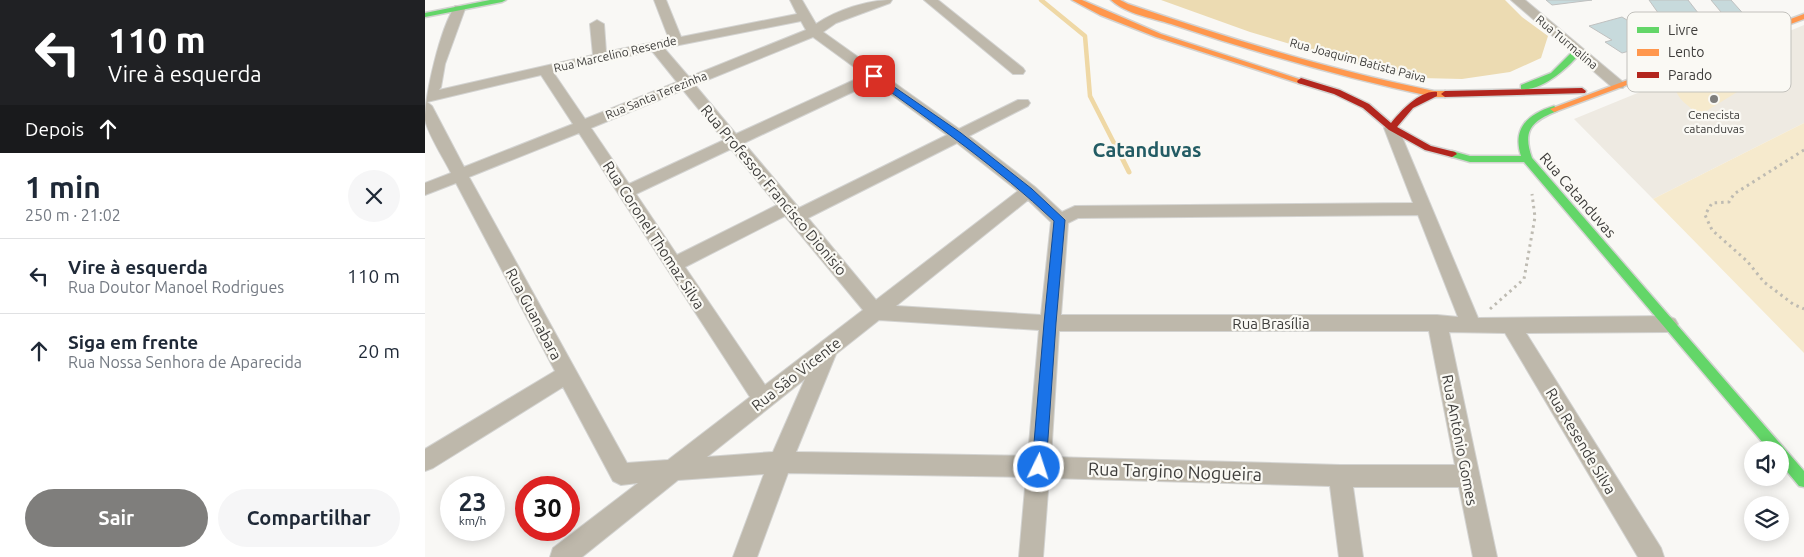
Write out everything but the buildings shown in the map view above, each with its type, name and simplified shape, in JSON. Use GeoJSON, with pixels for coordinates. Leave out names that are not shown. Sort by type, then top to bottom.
{"type":"FeatureCollection","features":[{"type":"Feature","properties":{"kind":"main road"},"geometry":{"type":"LineString","coordinates":[[425,15],[502,0]]}},
{"type":"Feature","properties":{"kind":"main road"},"geometry":{"type":"LineString","coordinates":[[1076,0],[1103,14],[1165,39],[1337,92],[1366,106],[1392,128],[1427,148],[1470,159],[1527,159]]}},
{"type":"Feature","properties":{"kind":"main road","name":"Rua Joaquim Batista Paiva"},"geometry":{"type":"LineString","coordinates":[[1115,0],[1125,6],[1190,28],[1367,80],[1434,94],[1603,90]]}},
{"type":"Feature","properties":{"kind":"main road","name":"Rua Catanduvas"},"geometry":{"type":"LineString","coordinates":[[1791,21],[1804,16]]}},
{"type":"Feature","properties":{"kind":"main road"},"geometry":{"type":"LineString","coordinates":[[1513,92],[1554,75],[1578,51]]}},
{"type":"Feature","properties":{"kind":"main road","name":"Rua Catanduvas"},"geometry":{"type":"LineString","coordinates":[[1627,82],[1529,110],[1520,143],[1527,159],[1769,441]]}},
{"type":"Feature","properties":{"kind":"main road"},"geometry":{"type":"LineString","coordinates":[[1497,92],[1529,110]]}},
{"type":"Feature","properties":{"kind":"main road"},"geometry":{"type":"LineString","coordinates":[[1392,128],[1410,106],[1434,94]]}},
{"type":"Feature","properties":{"kind":"main road"},"geometry":{"type":"LineString","coordinates":[[1789,464],[1804,481]]}},
{"type":"Feature","properties":{"kind":"street"},"geometry":{"type":"LineString","coordinates":[[660,0],[676,41]]}},
{"type":"Feature","properties":{"kind":"street"},"geometry":{"type":"LineString","coordinates":[[797,0],[814,32],[957,135],[1029,191],[1060,220]]}},
{"type":"Feature","properties":{"kind":"street","name":"Rua Santa Terezinha"},"geometry":{"type":"LineString","coordinates":[[425,188],[814,32],[831,20],[886,0]]}},
{"type":"Feature","properties":{"kind":"street"},"geometry":{"type":"LineString","coordinates":[[930,0],[1018,71]]}},
{"type":"Feature","properties":{"kind":"street","name":"Rua Turmalina"},"geometry":{"type":"LineString","coordinates":[[1517,0],[1618,85]]}},
{"type":"Feature","properties":{"kind":"street"},"geometry":{"type":"LineString","coordinates":[[425,97],[433,87],[431,65],[459,9]]}},
{"type":"Feature","properties":{"kind":"street","name":"Rua Marcelino Resende"},"geometry":{"type":"LineString","coordinates":[[425,97],[600,57],[805,16]]}},
{"type":"Feature","properties":{"kind":"street"},"geometry":{"type":"LineString","coordinates":[[597,24],[600,57]]}},
{"type":"Feature","properties":{"kind":"street","name":"Rua Professor Francisco Dionisio"},"geometry":{"type":"LineString","coordinates":[[653,46],[875,312]]}},
{"type":"Feature","properties":{"kind":"street","name":"Rua Coronel Thomaz Silva"},"geometry":{"type":"LineString","coordinates":[[545,70],[763,400]]}},
{"type":"Feature","properties":{"kind":"street"},"geometry":{"type":"LineString","coordinates":[[626,192],[874,76]]}},
{"type":"Feature","properties":{"kind":"street"},"geometry":{"type":"LineString","coordinates":[[674,265],[792,212],[1023,103]]}},
{"type":"Feature","properties":{"kind":"street","name":"Rua Guanabara"},"geometry":{"type":"LineString","coordinates":[[425,106],[460,175],[621,474],[673,470]]}},
{"type":"Feature","properties":{"kind":"street"},"geometry":{"type":"LineString","coordinates":[[1392,128],[1471,326]]}},
{"type":"Feature","properties":{"kind":"street","name":"Rua São Vicente"},"geometry":{"type":"LineString","coordinates":[[563,557],[1029,191]]}},
{"type":"Feature","properties":{"kind":"street"},"geometry":{"type":"LineString","coordinates":[[1060,220],[1075,212],[1425,210]]}},
{"type":"Feature","properties":{"kind":"street"},"geometry":{"type":"LineString","coordinates":[[1031,557],[1060,220]]}},
{"type":"Feature","properties":{"kind":"street","name":"Rua Brasília"},"geometry":{"type":"LineString","coordinates":[[875,312],[1050,323],[1437,323],[1471,326],[1668,324]]}},
{"type":"Feature","properties":{"kind":"street","name":"Rua Antônio Gomes"},"geometry":{"type":"LineString","coordinates":[[1437,323],[1485,557]]}},
{"type":"Feature","properties":{"kind":"street","name":"Rua Resende Silva"},"geometry":{"type":"LineString","coordinates":[[1510,325],[1652,557]]}},
{"type":"Feature","properties":{"kind":"street"},"geometry":{"type":"LineString","coordinates":[[745,557],[780,462],[829,348]]}},
{"type":"Feature","properties":{"kind":"street"},"geometry":{"type":"LineString","coordinates":[[425,461],[567,375]]}},
{"type":"Feature","properties":{"kind":"street","name":"Rua Targino Nogueira"},"geometry":{"type":"LineString","coordinates":[[673,470],[780,462],[1340,476],[1467,476]]}},
{"type":"Feature","properties":{"kind":"street"},"geometry":{"type":"LineString","coordinates":[[1340,476],[1351,557]]}},
{"type":"Feature","properties":{"kind":"path"},"geometry":{"type":"LineString","coordinates":[[1804,150],[1797,152],[1793,157],[1781,161],[1735,194],[1729,202],[1712,203],[1705,216],[1712,230],[1747,261],[1765,282],[1793,304],[1804,309]]}},
{"type":"Feature","properties":{"kind":"path"},"geometry":{"type":"LineString","coordinates":[[1471,326],[1524,278],[1535,217],[1527,159]]}},
{"type":"Feature","properties":{"kind":"shaded area"},"geometry":{"type":"Polygon","coordinates":[[[1161,0],[1505,0],[1522,17],[1548,36],[1541,58],[1510,72],[1462,79],[1421,78],[1384,72],[1250,32],[1161,0]]]}},
{"type":"Feature","properties":{"kind":"shaded area","name":"Cenecista catanduvas"},"geometry":{"type":"Polygon","coordinates":[[[1804,25],[1804,123],[1653,199],[1574,119],[1640,92],[1791,92],[1791,30],[1804,25]]]}},
{"type":"Feature","properties":{"kind":"shaded area"},"geometry":{"type":"Polygon","coordinates":[[[1677,92],[1737,92],[1700,115],[1677,92]]]}},
{"type":"Feature","properties":{"kind":"shaded area"},"geometry":{"type":"Polygon","coordinates":[[[1804,123],[1804,353],[1653,199],[1804,123]]]}},
{"type":"Feature","properties":{"kind":"waterway"},"geometry":{"type":"LineString","coordinates":[[1041,0],[1085,36],[1090,96],[1115,145]]}},
{"type":"Feature","properties":{"kind":"waterway"},"geometry":{"type":"LineString","coordinates":[[1115,144],[1129,172]]}},
{"type":"Feature","properties":{"kind":"traffic: fast"},"geometry":{"type":"LineString","coordinates":[[425,15],[502,0]]}},
{"type":"Feature","properties":{"kind":"traffic: fast"},"geometry":{"type":"LineString","coordinates":[[1524,87],[1554,75],[1578,51]]}},
{"type":"Feature","properties":{"kind":"traffic: fast"},"geometry":{"type":"LineString","coordinates":[[1554,109],[1537,117],[1526,127],[1522,140],[1527,159],[1769,441]]}},
{"type":"Feature","properties":{"kind":"traffic: fast"},"geometry":{"type":"LineString","coordinates":[[1452,154],[1470,159],[1527,159]]}},
{"type":"Feature","properties":{"kind":"traffic: fast"},"geometry":{"type":"LineString","coordinates":[[1789,464],[1804,481]]}},
{"type":"Feature","properties":{"kind":"traffic: slow"},"geometry":{"type":"LineString","coordinates":[[1076,0],[1158,36],[1301,81]]}},
{"type":"Feature","properties":{"kind":"traffic: slow"},"geometry":{"type":"LineString","coordinates":[[1115,0],[1125,6],[1190,28],[1367,80],[1434,94],[1445,94]]}},
{"type":"Feature","properties":{"kind":"traffic: slow"},"geometry":{"type":"LineString","coordinates":[[1791,21],[1804,16]]}},
{"type":"Feature","properties":{"kind":"traffic: slow"},"geometry":{"type":"LineString","coordinates":[[1554,109],[1627,82]]}},
{"type":"Feature","properties":{"kind":"traffic: jam"},"geometry":{"type":"LineString","coordinates":[[1301,81],[1337,92],[1366,106],[1392,128],[1428,148],[1452,154]]}},
{"type":"Feature","properties":{"kind":"traffic: jam"},"geometry":{"type":"LineString","coordinates":[[1445,94],[1582,91]]}},
{"type":"Feature","properties":{"kind":"traffic: jam"},"geometry":{"type":"LineString","coordinates":[[1392,128],[1410,106],[1434,94]]}},
{"type":"Feature","properties":{"kind":"place","name":"Cenecista catanduvas"},"geometry":{"type":"Point","coordinates":[1714,99]}},
{"type":"Feature","properties":{"kind":"district","name":"Catanduvas"},"geometry":{"type":"Point","coordinates":[1147,149]}},
{"type":"Feature","properties":{"kind":"route"},"geometry":{"type":"LineString","coordinates":[[874,76],[957,135],[1029,191],[1060,220],[1039,467]]}}]}
